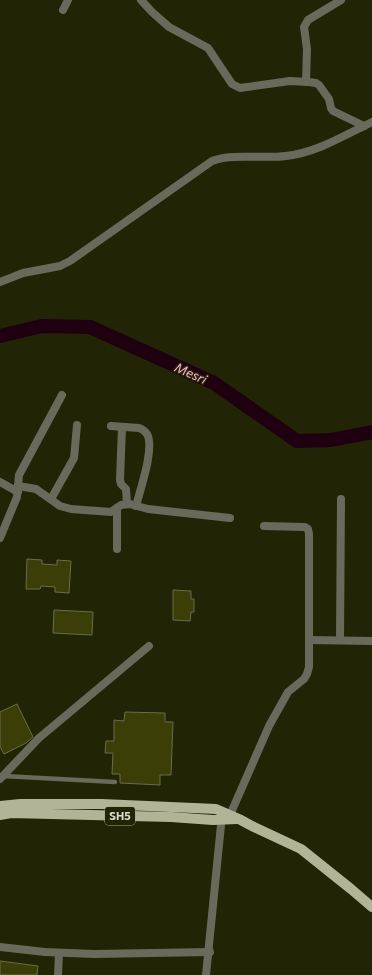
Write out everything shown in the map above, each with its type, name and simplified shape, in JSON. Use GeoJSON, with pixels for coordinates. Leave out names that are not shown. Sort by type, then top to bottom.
{"type":"FeatureCollection","features":[{"type":"Feature","properties":{"kind":"main road","name":"SH5"},"geometry":{"type":"LineString","coordinates":[[0,806],[20,804],[102,804],[216,809],[301,850],[370,904]]}},
{"type":"Feature","properties":{"kind":"main road","name":"SH5"},"geometry":{"type":"LineString","coordinates":[[0,815],[171,817],[213,820],[228,816]]}},
{"type":"Feature","properties":{"kind":"street"},"geometry":{"type":"LineString","coordinates":[[63,10],[68,0]]}},
{"type":"Feature","properties":{"kind":"street"},"geometry":{"type":"LineString","coordinates":[[141,0],[169,27],[208,48],[232,84],[244,88],[290,81],[319,85],[329,99],[332,110],[364,126]]}},
{"type":"Feature","properties":{"kind":"street"},"geometry":{"type":"LineString","coordinates":[[306,82],[307,49],[304,31],[305,24],[308,20],[341,0]]}},
{"type":"Feature","properties":{"kind":"street"},"geometry":{"type":"LineString","coordinates":[[0,282],[23,274],[60,266],[70,261],[212,161],[217,159],[285,156],[307,152],[332,143],[372,122]]}},
{"type":"Feature","properties":{"kind":"street"},"geometry":{"type":"LineString","coordinates":[[0,538],[17,497],[18,475],[62,395]]}},
{"type":"Feature","properties":{"kind":"street"},"geometry":{"type":"LineString","coordinates":[[51,499],[74,458],[77,425]]}},
{"type":"Feature","properties":{"kind":"street"},"geometry":{"type":"LineString","coordinates":[[111,426],[143,430],[146,432],[148,438],[148,462],[136,506]]}},
{"type":"Feature","properties":{"kind":"street"},"geometry":{"type":"LineString","coordinates":[[122,427],[120,480],[126,489],[127,504]]}},
{"type":"Feature","properties":{"kind":"street"},"geometry":{"type":"LineString","coordinates":[[2,484],[18,489],[36,488],[60,506],[71,509],[111,512],[121,505],[127,504],[148,510],[230,518]]}},
{"type":"Feature","properties":{"kind":"street"},"geometry":{"type":"LineString","coordinates":[[340,640],[341,499]]}},
{"type":"Feature","properties":{"kind":"street"},"geometry":{"type":"LineString","coordinates":[[117,508],[117,549]]}},
{"type":"Feature","properties":{"kind":"street"},"geometry":{"type":"LineString","coordinates":[[206,975],[228,816],[278,709],[288,692],[308,674],[309,667],[308,529],[305,527],[264,526]]}},
{"type":"Feature","properties":{"kind":"street"},"geometry":{"type":"LineString","coordinates":[[309,640],[372,641]]}},
{"type":"Feature","properties":{"kind":"street"},"geometry":{"type":"LineString","coordinates":[[1,777],[39,738],[149,646]]}},
{"type":"Feature","properties":{"kind":"street"},"geometry":{"type":"LineString","coordinates":[[0,947],[59,953],[94,954],[210,952]]}},
{"type":"Feature","properties":{"kind":"street"},"geometry":{"type":"LineString","coordinates":[[58,975],[59,953]]}},
{"type":"Feature","properties":{"kind":"lane"},"geometry":{"type":"LineString","coordinates":[[1,777],[115,782]]}},
{"type":"Feature","properties":{"kind":"building"},"geometry":{"type":"Polygon","coordinates":[[[27,559],[42,560],[42,564],[57,565],[57,560],[71,561],[69,593],[55,592],[55,587],[41,586],[40,589],[26,589],[27,559]]]}},
{"type":"Feature","properties":{"kind":"building"},"geometry":{"type":"Polygon","coordinates":[[[173,590],[191,591],[191,599],[194,599],[194,612],[191,612],[190,621],[173,620],[173,590]]]}},
{"type":"Feature","properties":{"kind":"building"},"geometry":{"type":"Polygon","coordinates":[[[54,610],[93,612],[92,635],[53,633],[54,610]]]}},
{"type":"Feature","properties":{"kind":"building"},"geometry":{"type":"Polygon","coordinates":[[[17,704],[33,737],[26,743],[4,754],[0,747],[0,712],[17,704]]]}},
{"type":"Feature","properties":{"kind":"building"},"geometry":{"type":"Polygon","coordinates":[[[125,712],[165,713],[165,722],[173,722],[171,775],[160,775],[160,785],[120,783],[120,774],[112,774],[113,753],[105,753],[106,741],[114,741],[114,720],[124,721],[125,712]]]}},
{"type":"Feature","properties":{"kind":"building"},"geometry":{"type":"Polygon","coordinates":[[[0,961],[38,966],[37,975],[0,975],[0,961]]]}},
{"type":"Feature","properties":{"kind":"waterway","name":"Mesri"},"geometry":{"type":"LineString","coordinates":[[0,336],[42,326],[90,327],[214,383],[297,441],[331,440],[372,432]]}}]}
